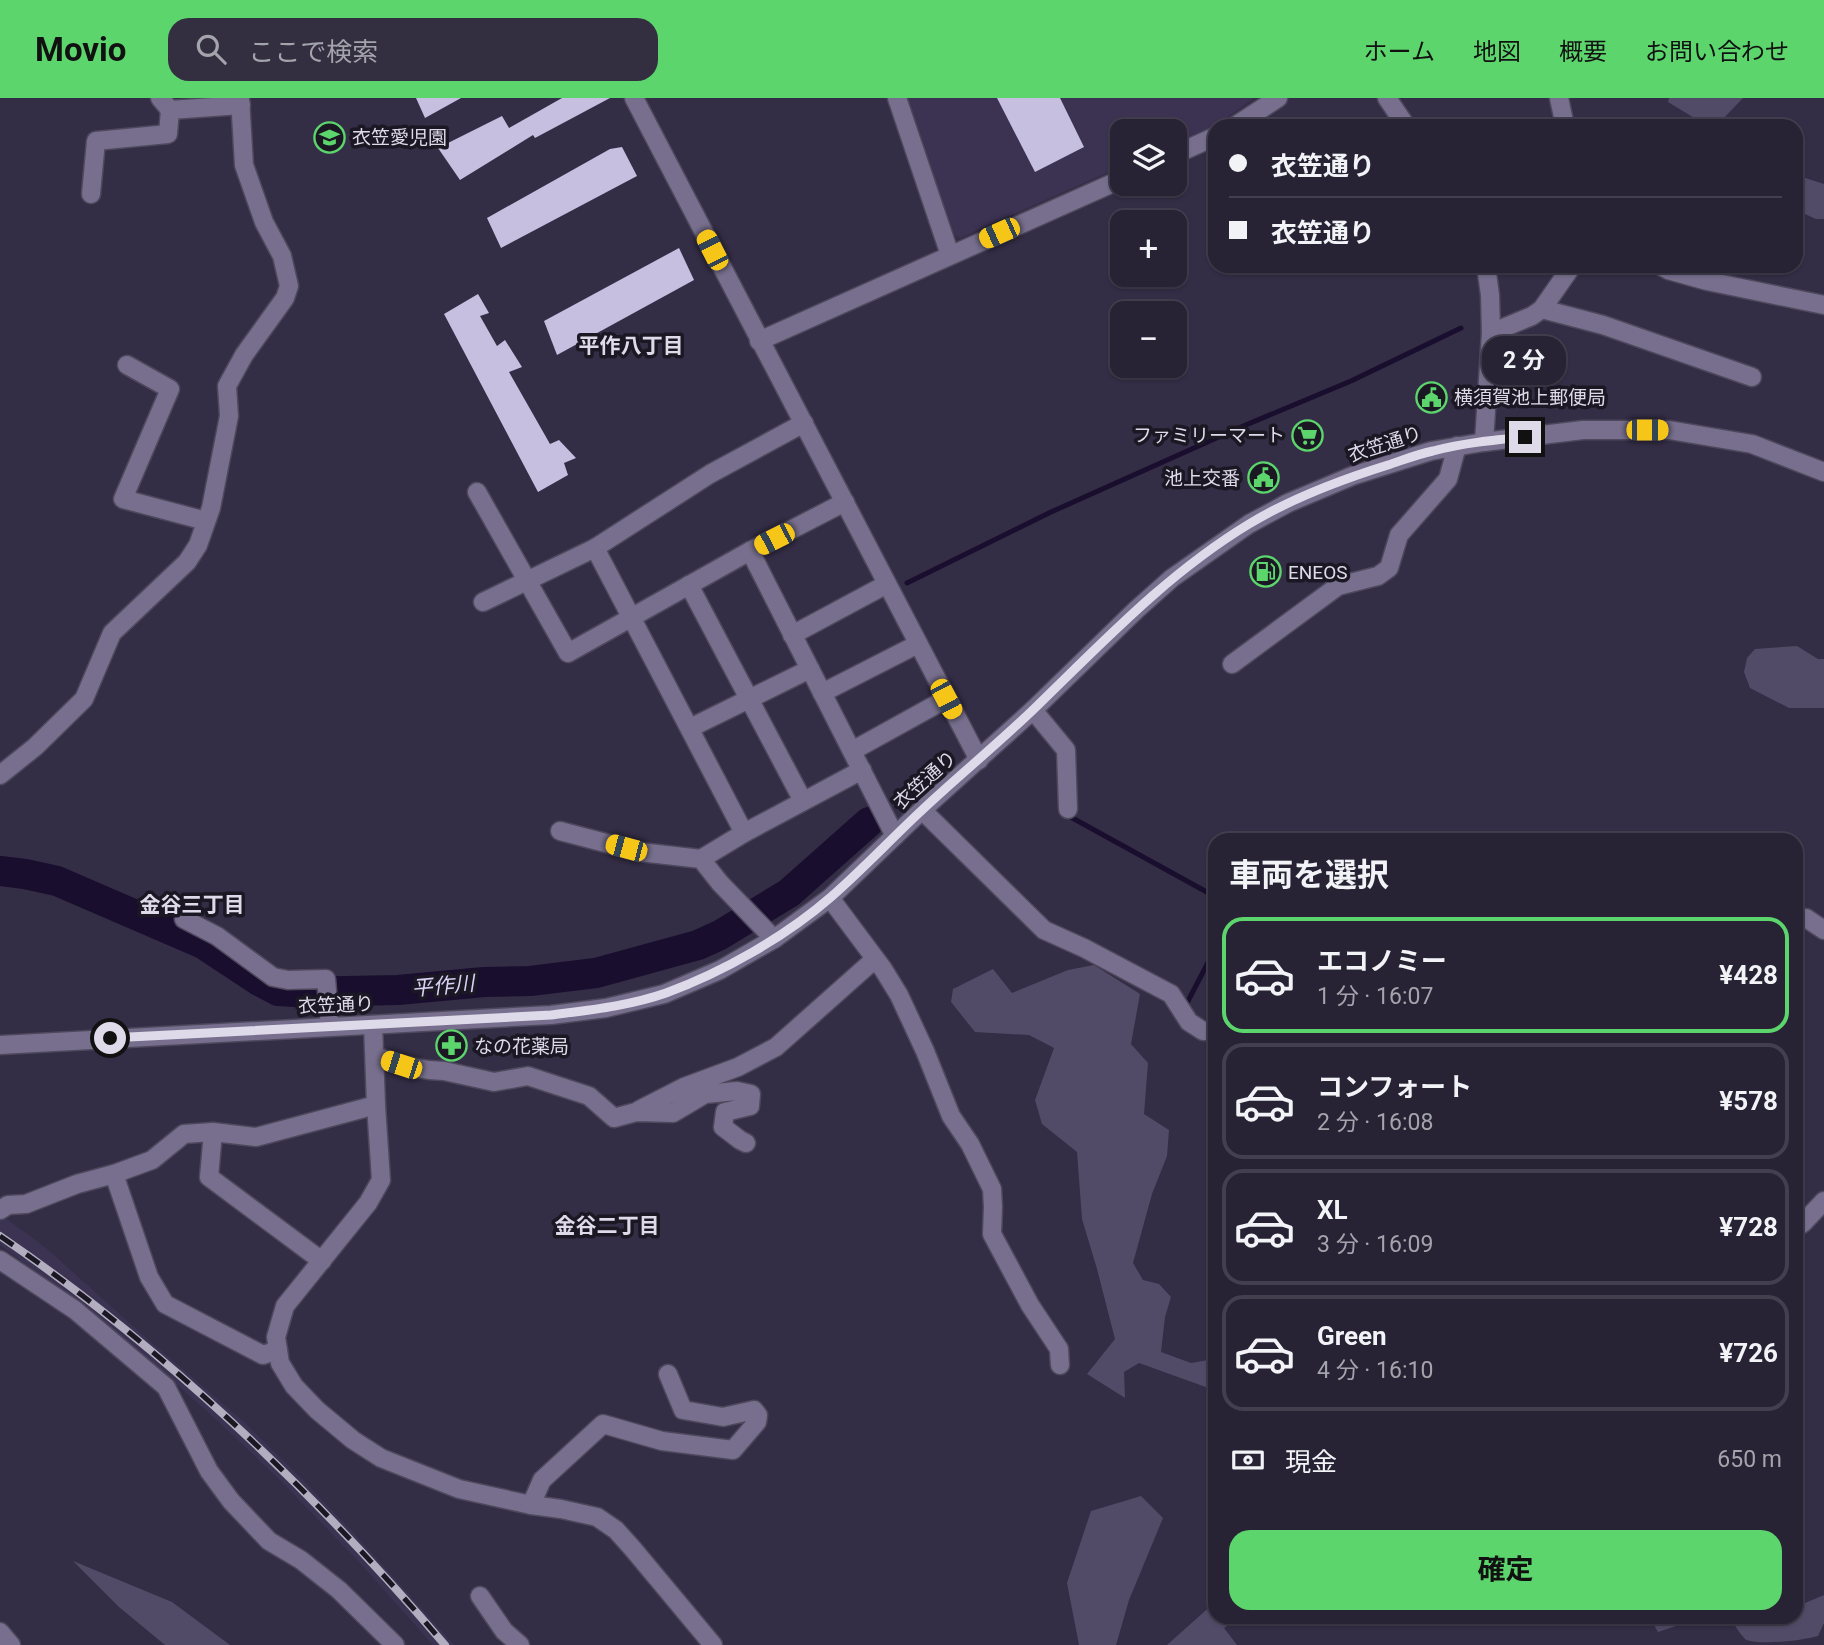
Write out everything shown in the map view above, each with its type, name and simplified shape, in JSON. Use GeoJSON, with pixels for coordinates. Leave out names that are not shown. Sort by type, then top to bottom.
{"type":"FeatureCollection","features":[{"type":"Feature","properties":{"kind":"street"},"geometry":{"type":"LineString","coordinates":[[634,98],[979,760]]}},
{"type":"Feature","properties":{"kind":"street"},"geometry":{"type":"LineString","coordinates":[[897,98],[950,255]]}},
{"type":"Feature","properties":{"kind":"street"},"geometry":{"type":"LineString","coordinates":[[1246,119],[1278,98]]}},
{"type":"Feature","properties":{"kind":"street"},"geometry":{"type":"LineString","coordinates":[[1387,98],[1401,119]]}},
{"type":"Feature","properties":{"kind":"street"},"geometry":{"type":"LineString","coordinates":[[1559,98],[1564,119]]}},
{"type":"Feature","properties":{"kind":"street"},"geometry":{"type":"LineString","coordinates":[[0,775],[35,747],[84,699],[112,633],[187,562],[198,545],[211,508],[229,416],[227,386],[244,355],[285,298],[289,286],[282,256],[264,222],[244,165],[240,101],[165,104],[168,134],[96,141],[91,194]]}},
{"type":"Feature","properties":{"kind":"street"},"geometry":{"type":"LineString","coordinates":[[1187,149],[1208,140]]}},
{"type":"Feature","properties":{"kind":"street"},"geometry":{"type":"LineString","coordinates":[[759,341],[1110,183]]}},
{"type":"Feature","properties":{"kind":"street"},"geometry":{"type":"LineString","coordinates":[[1484,442],[1491,333],[1487,273]]}},
{"type":"Feature","properties":{"kind":"street"},"geometry":{"type":"LineString","coordinates":[[1491,333],[1542,309],[1567,273]]}},
{"type":"Feature","properties":{"kind":"street"},"geometry":{"type":"LineString","coordinates":[[1679,273],[1824,305]]}},
{"type":"Feature","properties":{"kind":"street"},"geometry":{"type":"LineString","coordinates":[[1542,309],[1603,326],[1752,377]]}},
{"type":"Feature","properties":{"kind":"street"},"geometry":{"type":"LineString","coordinates":[[127,365],[170,389],[123,499],[206,521]]}},
{"type":"Feature","properties":{"kind":"street"},"geometry":{"type":"LineString","coordinates":[[483,602],[595,548],[710,474],[804,423]]}},
{"type":"Feature","properties":{"kind":"street","name":"衣笠通り"},"geometry":{"type":"LineString","coordinates":[[0,1045],[551,1015],[606,1008],[664,994],[720,970],[774,939],[830,898],[1033,710],[1153,594],[1248,524],[1288,503],[1352,476],[1431,451],[1583,429],[1669,430],[1752,444],[1824,472]]}},
{"type":"Feature","properties":{"kind":"street"},"geometry":{"type":"LineString","coordinates":[[1232,664],[1338,586],[1378,576],[1388,568],[1399,535],[1448,479],[1457,446]]}},
{"type":"Feature","properties":{"kind":"street"},"geometry":{"type":"LineString","coordinates":[[477,492],[568,653],[750,551],[845,502]]}},
{"type":"Feature","properties":{"kind":"street"},"geometry":{"type":"LineString","coordinates":[[595,548],[744,833]]}},
{"type":"Feature","properties":{"kind":"street"},"geometry":{"type":"LineString","coordinates":[[750,551],[895,836]]}},
{"type":"Feature","properties":{"kind":"street"},"geometry":{"type":"LineString","coordinates":[[792,635],[887,584]]}},
{"type":"Feature","properties":{"kind":"street"},"geometry":{"type":"LineString","coordinates":[[689,585],[803,801]]}},
{"type":"Feature","properties":{"kind":"street"},"geometry":{"type":"LineString","coordinates":[[822,693],[918,645]]}},
{"type":"Feature","properties":{"kind":"street"},"geometry":{"type":"LineString","coordinates":[[690,728],[810,669]]}},
{"type":"Feature","properties":{"kind":"street"},"geometry":{"type":"LineString","coordinates":[[852,751],[946,699]]}},
{"type":"Feature","properties":{"kind":"street"},"geometry":{"type":"LineString","coordinates":[[1033,710],[1066,750],[1068,809]]}},
{"type":"Feature","properties":{"kind":"street"},"geometry":{"type":"LineString","coordinates":[[560,831],[640,852],[701,859],[862,770]]}},
{"type":"Feature","properties":{"kind":"street"},"geometry":{"type":"LineString","coordinates":[[922,810],[1044,930],[1084,948],[1171,995],[1189,1022],[1202,1031],[1208,1031]]}},
{"type":"Feature","properties":{"kind":"street"},"geometry":{"type":"LineString","coordinates":[[701,859],[720,883],[774,939]]}},
{"type":"Feature","properties":{"kind":"street"},"geometry":{"type":"LineString","coordinates":[[830,898],[899,995],[951,1116],[970,1144],[992,1189],[992,1234],[1030,1305],[1059,1349],[1060,1365]]}},
{"type":"Feature","properties":{"kind":"street"},"geometry":{"type":"LineString","coordinates":[[1806,918],[1824,930]]}},
{"type":"Feature","properties":{"kind":"street"},"geometry":{"type":"LineString","coordinates":[[184,919],[217,936],[273,977],[288,980],[326,978],[330,1026]]}},
{"type":"Feature","properties":{"kind":"street"},"geometry":{"type":"LineString","coordinates":[[375,1056],[410,1067],[494,1082],[528,1076],[590,1096],[614,1118],[636,1112],[684,1087],[738,1067],[776,1047],[875,959]]}},
{"type":"Feature","properties":{"kind":"street"},"geometry":{"type":"LineString","coordinates":[[373,1025],[381,1180],[368,1203],[285,1306],[276,1337],[280,1363],[294,1386],[317,1410],[353,1440],[381,1458],[459,1489],[597,1517],[616,1530],[713,1645]]}},
{"type":"Feature","properties":{"kind":"street"},"geometry":{"type":"LineString","coordinates":[[636,1112],[673,1113],[705,1094],[737,1091],[751,1094],[750,1106],[725,1112],[723,1127],[746,1143]]}},
{"type":"Feature","properties":{"kind":"street"},"geometry":{"type":"LineString","coordinates":[[0,1210],[8,1205],[26,1204],[152,1160],[184,1134],[213,1132],[256,1137],[376,1105]]}},
{"type":"Feature","properties":{"kind":"street"},"geometry":{"type":"LineString","coordinates":[[213,1132],[209,1177],[322,1261]]}},
{"type":"Feature","properties":{"kind":"street"},"geometry":{"type":"LineString","coordinates":[[114,1174],[149,1277],[165,1304],[263,1355],[278,1350]]}},
{"type":"Feature","properties":{"kind":"street"},"geometry":{"type":"LineString","coordinates":[[1803,1223],[1824,1201]]}},
{"type":"Feature","properties":{"kind":"street"},"geometry":{"type":"LineString","coordinates":[[0,1260],[75,1310],[166,1387],[209,1471],[231,1501],[269,1541],[301,1560],[339,1590],[395,1645]]}},
{"type":"Feature","properties":{"kind":"street"},"geometry":{"type":"LineString","coordinates":[[531,1505],[542,1480],[603,1424],[662,1441],[733,1450],[757,1422],[758,1415],[754,1410],[723,1417],[683,1410],[668,1374]]}},
{"type":"Feature","properties":{"kind":"street"},"geometry":{"type":"LineString","coordinates":[[480,1596],[504,1631],[520,1645]]}},
{"type":"Feature","properties":{"kind":"street"},"geometry":{"type":"LineString","coordinates":[[0,1632],[11,1645]]}},
{"type":"Feature","properties":{"kind":"shaded area"},"geometry":{"type":"Polygon","coordinates":[[[900,98],[1254,98],[1225,119],[1208,119],[1208,128],[1187,137],[1187,119],[1110,119],[1110,171],[960,238],[953,234],[900,98]]]}},
{"type":"Feature","properties":{"kind":"shaded area"},"geometry":{"type":"Polygon","coordinates":[[[1669,98],[1743,98],[1723,119],[1696,119],[1668,102],[1669,98]]]}},
{"type":"Feature","properties":{"kind":"shaded area"},"geometry":{"type":"Polygon","coordinates":[[[1803,177],[1824,184],[1824,219],[1816,219],[1803,213],[1803,177]]]}},
{"type":"Feature","properties":{"kind":"shaded area"},"geometry":{"type":"Polygon","coordinates":[[[1797,646],[1818,659],[1824,659],[1824,708],[1789,708],[1750,688],[1744,672],[1747,658],[1755,649],[1797,646]]]}},
{"type":"Feature","properties":{"kind":"shaded area"},"geometry":{"type":"Polygon","coordinates":[[[1094,965],[1140,994],[1131,1044],[1148,1063],[1144,1114],[1169,1130],[1167,1156],[1152,1194],[1133,1263],[1143,1280],[1159,1284],[1171,1297],[1165,1317],[1161,1352],[1191,1363],[1208,1360],[1208,1388],[1139,1363],[1124,1372],[1125,1398],[1087,1374],[1115,1339],[1082,1219],[1077,1152],[1042,1124],[1035,1100],[1054,1048],[1029,1035],[975,1032],[951,1002],[953,989],[993,969],[1012,993],[1068,970],[1094,965]]]}},
{"type":"Feature","properties":{"kind":"shaded area"},"geometry":{"type":"Polygon","coordinates":[[[0,1214],[46,1248],[243,1421],[350,1529],[454,1645],[433,1645],[359,1562],[283,1483],[221,1424],[97,1317],[0,1245],[0,1214]]]}},
{"type":"Feature","properties":{"kind":"shaded area"},"geometry":{"type":"Polygon","coordinates":[[[1141,1496],[1163,1518],[1129,1600],[1116,1645],[1079,1645],[1067,1583],[1091,1511],[1141,1496]]]}},
{"type":"Feature","properties":{"kind":"shaded area"},"geometry":{"type":"Polygon","coordinates":[[[73,1561],[172,1602],[230,1645],[165,1645],[119,1607],[73,1561]]]}},
{"type":"Feature","properties":{"kind":"shaded area"},"geometry":{"type":"Polygon","coordinates":[[[1824,1595],[1824,1623],[1818,1636],[1781,1642],[1746,1640],[1734,1624],[1803,1624],[1803,1602],[1824,1595]]]}},
{"type":"Feature","properties":{"kind":"shaded area"},"geometry":{"type":"Polygon","coordinates":[[[1208,1608],[1208,1624],[1231,1624],[1224,1628],[1237,1645],[1167,1645],[1208,1608]]]}},
{"type":"Feature","properties":{"kind":"shaded area"},"geometry":{"type":"Polygon","coordinates":[[[1653,1624],[1682,1624],[1658,1632],[1653,1624]]]}},
{"type":"Feature","properties":{"kind":"building"},"geometry":{"type":"Polygon","coordinates":[[[416,98],[461,98],[425,118],[416,98]]]}},
{"type":"Feature","properties":{"kind":"building"},"geometry":{"type":"Polygon","coordinates":[[[562,98],[610,98],[535,138],[533,135],[460,180],[438,148],[502,116],[509,128],[562,98]]]}},
{"type":"Feature","properties":{"kind":"building"},"geometry":{"type":"Polygon","coordinates":[[[997,98],[1060,98],[1084,147],[1035,172],[997,98]]]}},
{"type":"Feature","properties":{"kind":"building"},"geometry":{"type":"Polygon","coordinates":[[[622,147],[637,176],[501,248],[487,218],[610,149],[622,147]]]}},
{"type":"Feature","properties":{"kind":"building"},"geometry":{"type":"Polygon","coordinates":[[[679,248],[694,280],[557,355],[544,321],[679,248]]]}},
{"type":"Feature","properties":{"kind":"building"},"geometry":{"type":"Polygon","coordinates":[[[478,294],[489,313],[480,316],[497,346],[505,340],[522,367],[509,372],[550,444],[559,440],[576,458],[564,463],[568,475],[538,492],[444,314],[478,294]]]}},
{"type":"Feature","properties":{"kind":"waterway"},"geometry":{"type":"LineString","coordinates":[[907,583],[1051,512],[1351,381],[1461,328]]}},
{"type":"Feature","properties":{"kind":"waterway"},"geometry":{"type":"LineString","coordinates":[[1067,815],[1208,893]]}},
{"type":"Feature","properties":{"kind":"waterway","name":"平作川"},"geometry":{"type":"LineString","coordinates":[[0,871],[57,881],[203,944],[278,991],[398,990],[484,982],[530,981],[596,973],[698,945],[720,935],[789,893],[869,822]]}},
{"type":"Feature","properties":{"kind":"waterway"},"geometry":{"type":"LineString","coordinates":[[1188,1001],[1208,963]]}},
{"type":"Feature","properties":{"kind":"railway"},"geometry":{"type":"LineString","coordinates":[[0,1236],[122,1326],[236,1426],[344,1533],[445,1645]]}},
{"type":"Feature","properties":{"kind":"place","name":"衣笠愛児園"},"geometry":{"type":"Point","coordinates":[329,137]}},
{"type":"Feature","properties":{"kind":"place","name":"横須賀池上郵便局"},"geometry":{"type":"Point","coordinates":[1431,397]}},
{"type":"Feature","properties":{"kind":"place","name":"ファミリーマート"},"geometry":{"type":"Point","coordinates":[1308,435]}},
{"type":"Feature","properties":{"kind":"place","name":"池上交番"},"geometry":{"type":"Point","coordinates":[1263,478]}},
{"type":"Feature","properties":{"kind":"place","name":"ENEOS"},"geometry":{"type":"Point","coordinates":[1265,572]}},
{"type":"Feature","properties":{"kind":"place","name":"なの花薬局"},"geometry":{"type":"Point","coordinates":[451,1046]}},
{"type":"Feature","properties":{"kind":"district","name":"平作八丁目"},"geometry":{"type":"Point","coordinates":[631,346]}},
{"type":"Feature","properties":{"kind":"district","name":"金谷三丁目"},"geometry":{"type":"Point","coordinates":[192,905]}},
{"type":"Feature","properties":{"kind":"district","name":"金谷二丁目"},"geometry":{"type":"Point","coordinates":[607,1226]}},
{"type":"Feature","properties":{"kind":"route"},"geometry":{"type":"LineString","coordinates":[[110,1038],[551,1015],[606,1008],[664,994],[702,978],[774,939],[830,898],[1171,578],[1248,524],[1288,503],[1352,476],[1431,451],[1525,437]]}}]}
